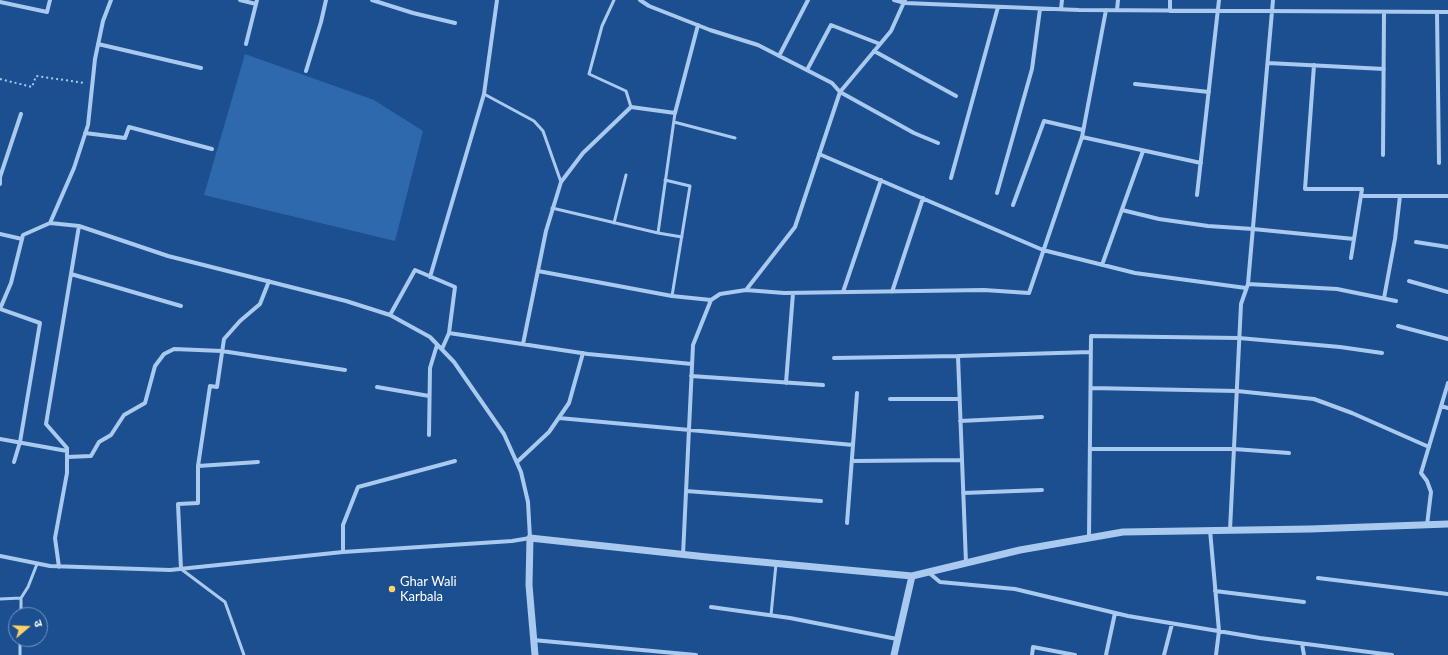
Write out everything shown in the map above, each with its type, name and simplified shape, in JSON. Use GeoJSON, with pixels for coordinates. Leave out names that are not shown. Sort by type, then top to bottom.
{"type":"FeatureCollection","features":[{"type":"Feature","properties":{"kind":"street"},"geometry":{"type":"LineString","coordinates":[[0,2],[47,12],[50,0]]}},
{"type":"Feature","properties":{"kind":"street"},"geometry":{"type":"LineString","coordinates":[[50,222],[74,168],[88,125],[98,44],[103,21],[111,0]]}},
{"type":"Feature","properties":{"kind":"street"},"geometry":{"type":"LineString","coordinates":[[240,0],[257,2],[246,44]]}},
{"type":"Feature","properties":{"kind":"street"},"geometry":{"type":"LineString","coordinates":[[306,71],[326,0]]}},
{"type":"Feature","properties":{"kind":"street"},"geometry":{"type":"LineString","coordinates":[[372,0],[413,13],[455,23]]}},
{"type":"Feature","properties":{"kind":"street"},"geometry":{"type":"LineString","coordinates":[[430,277],[484,94],[497,0]]}},
{"type":"Feature","properties":{"kind":"street"},"geometry":{"type":"LineString","coordinates":[[640,0],[649,6],[698,25],[758,45],[832,84],[840,92],[914,132],[938,143]]}},
{"type":"Feature","properties":{"kind":"street"},"geometry":{"type":"LineString","coordinates":[[778,56],[808,0]]}},
{"type":"Feature","properties":{"kind":"street"},"geometry":{"type":"LineString","coordinates":[[894,0],[905,2],[1040,9],[1272,12],[1448,12]]}},
{"type":"Feature","properties":{"kind":"street"},"geometry":{"type":"LineString","coordinates":[[1061,9],[1062,0]]}},
{"type":"Feature","properties":{"kind":"street"},"geometry":{"type":"LineString","coordinates":[[1117,10],[1118,0]]}},
{"type":"Feature","properties":{"kind":"street"},"geometry":{"type":"LineString","coordinates":[[1170,0],[1170,11]]}},
{"type":"Feature","properties":{"kind":"street"},"geometry":{"type":"LineString","coordinates":[[1198,195],[1219,0]]}},
{"type":"Feature","properties":{"kind":"street"},"geometry":{"type":"LineString","coordinates":[[1230,530],[1240,304],[1247,286],[1273,0]]}},
{"type":"Feature","properties":{"kind":"street"},"geometry":{"type":"LineString","coordinates":[[746,290],[795,227],[840,92],[891,31],[905,2]]}},
{"type":"Feature","properties":{"kind":"street"},"geometry":{"type":"LineString","coordinates":[[951,178],[998,7]]}},
{"type":"Feature","properties":{"kind":"street"},"geometry":{"type":"LineString","coordinates":[[997,193],[1032,69],[1040,9]]}},
{"type":"Feature","properties":{"kind":"street"},"geometry":{"type":"LineString","coordinates":[[683,555],[693,344],[711,300],[720,294],[746,290],[792,293],[984,290],[1029,293],[1082,137],[1106,10]]}},
{"type":"Feature","properties":{"kind":"street"},"geometry":{"type":"LineString","coordinates":[[1383,154],[1384,12]]}},
{"type":"Feature","properties":{"kind":"street"},"geometry":{"type":"LineString","coordinates":[[1437,12],[1439,163]]}},
{"type":"Feature","properties":{"kind":"street"},"geometry":{"type":"LineString","coordinates":[[523,344],[546,231],[561,182],[583,154],[631,107],[675,113],[698,25]]}},
{"type":"Feature","properties":{"kind":"street"},"geometry":{"type":"LineString","coordinates":[[807,70],[831,25],[880,44]]}},
{"type":"Feature","properties":{"kind":"street"},"geometry":{"type":"LineString","coordinates":[[98,44],[201,68]]}},
{"type":"Feature","properties":{"kind":"street"},"geometry":{"type":"LineString","coordinates":[[874,51],[956,96]]}},
{"type":"Feature","properties":{"kind":"street"},"geometry":{"type":"LineString","coordinates":[[1268,62],[1384,69]]}},
{"type":"Feature","properties":{"kind":"street"},"geometry":{"type":"LineString","coordinates":[[1314,65],[1305,190],[1362,189],[1352,258]]}},
{"type":"Feature","properties":{"kind":"street"},"geometry":{"type":"LineString","coordinates":[[1135,84],[1209,92]]}},
{"type":"Feature","properties":{"kind":"street"},"geometry":{"type":"LineString","coordinates":[[0,184],[0,177],[21,114]]}},
{"type":"Feature","properties":{"kind":"street"},"geometry":{"type":"LineString","coordinates":[[1013,205],[1044,121],[1083,130]]}},
{"type":"Feature","properties":{"kind":"street"},"geometry":{"type":"LineString","coordinates":[[85,132],[124,138],[129,127],[212,149]]}},
{"type":"Feature","properties":{"kind":"street"},"geometry":{"type":"LineString","coordinates":[[1082,137],[1201,163]]}},
{"type":"Feature","properties":{"kind":"street"},"geometry":{"type":"LineString","coordinates":[[1102,265],[1143,151]]}},
{"type":"Feature","properties":{"kind":"street"},"geometry":{"type":"LineString","coordinates":[[819,154],[1043,250],[1135,273],[1247,286],[1337,288],[1396,301]]}},
{"type":"Feature","properties":{"kind":"street"},"geometry":{"type":"LineString","coordinates":[[843,292],[881,180]]}},
{"type":"Feature","properties":{"kind":"street"},"geometry":{"type":"LineString","coordinates":[[1361,196],[1448,196]]}},
{"type":"Feature","properties":{"kind":"street"},"geometry":{"type":"LineString","coordinates":[[1384,298],[1395,239],[1400,196]]}},
{"type":"Feature","properties":{"kind":"street"},"geometry":{"type":"LineString","coordinates":[[892,292],[923,198]]}},
{"type":"Feature","properties":{"kind":"street"},"geometry":{"type":"LineString","coordinates":[[1122,210],[1159,219],[1208,226],[1253,228],[1354,239]]}},
{"type":"Feature","properties":{"kind":"street"},"geometry":{"type":"LineString","coordinates":[[14,462],[20,442],[40,323],[0,309],[11,283],[23,235],[50,222],[78,226],[168,256],[346,301],[390,315],[430,337],[454,362],[504,434],[517,462],[521,472],[528,502],[530,538],[529,585],[535,655]]}},
{"type":"Feature","properties":{"kind":"street"},"geometry":{"type":"LineString","coordinates":[[59,566],[55,538],[66,473],[67,448],[46,424],[78,226]]}},
{"type":"Feature","properties":{"kind":"street"},"geometry":{"type":"LineString","coordinates":[[0,234],[22,239]]}},
{"type":"Feature","properties":{"kind":"street"},"geometry":{"type":"LineString","coordinates":[[1416,242],[1448,248]]}},
{"type":"Feature","properties":{"kind":"street"},"geometry":{"type":"LineString","coordinates":[[390,315],[414,270],[455,287],[449,333],[442,349]]}},
{"type":"Feature","properties":{"kind":"street"},"geometry":{"type":"LineString","coordinates":[[538,271],[672,296],[711,300]]}},
{"type":"Feature","properties":{"kind":"street"},"geometry":{"type":"LineString","coordinates":[[71,274],[181,306]]}},
{"type":"Feature","properties":{"kind":"street"},"geometry":{"type":"LineString","coordinates":[[181,569],[178,504],[198,503],[198,466],[210,386],[217,387],[224,339],[240,321],[260,304],[268,281]]}},
{"type":"Feature","properties":{"kind":"street"},"geometry":{"type":"LineString","coordinates":[[1409,281],[1448,292]]}},
{"type":"Feature","properties":{"kind":"street"},"geometry":{"type":"LineString","coordinates":[[786,383],[792,293]]}},
{"type":"Feature","properties":{"kind":"street"},"geometry":{"type":"LineString","coordinates":[[1398,326],[1448,339]]}},
{"type":"Feature","properties":{"kind":"street"},"geometry":{"type":"LineString","coordinates":[[449,333],[583,353],[692,364]]}},
{"type":"Feature","properties":{"kind":"street"},"geometry":{"type":"LineString","coordinates":[[1089,538],[1092,336],[1239,338],[1340,347],[1382,353]]}},
{"type":"Feature","properties":{"kind":"street"},"geometry":{"type":"LineString","coordinates":[[429,435],[430,368],[438,345]]}},
{"type":"Feature","properties":{"kind":"street"},"geometry":{"type":"LineString","coordinates":[[67,457],[91,456],[99,442],[111,435],[124,415],[145,403],[156,366],[164,354],[174,350],[222,351],[345,370]]}},
{"type":"Feature","properties":{"kind":"street"},"geometry":{"type":"LineString","coordinates":[[834,358],[1091,352]]}},
{"type":"Feature","properties":{"kind":"street"},"geometry":{"type":"LineString","coordinates":[[517,462],[550,432],[569,403],[583,353]]}},
{"type":"Feature","properties":{"kind":"street"},"geometry":{"type":"LineString","coordinates":[[958,356],[966,563]]}},
{"type":"Feature","properties":{"kind":"street"},"geometry":{"type":"LineString","coordinates":[[691,376],[823,385]]}},
{"type":"Feature","properties":{"kind":"street"},"geometry":{"type":"LineString","coordinates":[[1427,525],[1431,492],[1428,481],[1422,473],[1448,383]]}},
{"type":"Feature","properties":{"kind":"street"},"geometry":{"type":"LineString","coordinates":[[377,387],[430,396]]}},
{"type":"Feature","properties":{"kind":"street"},"geometry":{"type":"LineString","coordinates":[[1091,388],[1237,390],[1314,399],[1352,413],[1429,447]]}},
{"type":"Feature","properties":{"kind":"street"},"geometry":{"type":"LineString","coordinates":[[847,523],[857,393]]}},
{"type":"Feature","properties":{"kind":"street"},"geometry":{"type":"LineString","coordinates":[[890,399],[959,399]]}},
{"type":"Feature","properties":{"kind":"street"},"geometry":{"type":"LineString","coordinates":[[1441,406],[1448,408]]}},
{"type":"Feature","properties":{"kind":"street"},"geometry":{"type":"LineString","coordinates":[[960,421],[1042,417]]}},
{"type":"Feature","properties":{"kind":"street"},"geometry":{"type":"LineString","coordinates":[[558,418],[853,445]]}},
{"type":"Feature","properties":{"kind":"street"},"geometry":{"type":"LineString","coordinates":[[0,439],[67,451]]}},
{"type":"Feature","properties":{"kind":"street"},"geometry":{"type":"LineString","coordinates":[[1090,449],[1234,450],[1289,453]]}},
{"type":"Feature","properties":{"kind":"street"},"geometry":{"type":"LineString","coordinates":[[852,461],[962,460]]}},
{"type":"Feature","properties":{"kind":"street"},"geometry":{"type":"LineString","coordinates":[[198,466],[258,462]]}},
{"type":"Feature","properties":{"kind":"street"},"geometry":{"type":"LineString","coordinates":[[343,552],[343,525],[358,487],[455,462]]}},
{"type":"Feature","properties":{"kind":"street"},"geometry":{"type":"LineString","coordinates":[[963,493],[1042,490]]}},
{"type":"Feature","properties":{"kind":"street"},"geometry":{"type":"LineString","coordinates":[[686,491],[822,501]]}},
{"type":"Feature","properties":{"kind":"street"},"geometry":{"type":"LineString","coordinates":[[0,556],[37,564],[59,566],[170,570],[343,552],[512,541],[530,538],[683,555],[912,576],[1020,550],[1123,532],[1448,524]]}},
{"type":"Feature","properties":{"kind":"street"},"geometry":{"type":"LineString","coordinates":[[1210,530],[1219,631],[1216,655]]}},
{"type":"Feature","properties":{"kind":"street"},"geometry":{"type":"LineString","coordinates":[[928,572],[940,582],[1015,589],[1115,613],[1172,624],[1302,644],[1392,655]]}},
{"type":"Feature","properties":{"kind":"street"},"geometry":{"type":"LineString","coordinates":[[894,655],[912,576]]}},
{"type":"Feature","properties":{"kind":"street"},"geometry":{"type":"LineString","coordinates":[[1318,578],[1448,594]]}},
{"type":"Feature","properties":{"kind":"street"},"geometry":{"type":"LineString","coordinates":[[1215,590],[1304,602]]}},
{"type":"Feature","properties":{"kind":"street"},"geometry":{"type":"LineString","coordinates":[[711,607],[771,615],[897,639]]}},
{"type":"Feature","properties":{"kind":"street"},"geometry":{"type":"LineString","coordinates":[[1106,655],[1115,613]]}},
{"type":"Feature","properties":{"kind":"street"},"geometry":{"type":"LineString","coordinates":[[1164,655],[1172,624]]}},
{"type":"Feature","properties":{"kind":"street"},"geometry":{"type":"LineString","coordinates":[[533,640],[696,655]]}},
{"type":"Feature","properties":{"kind":"street"},"geometry":{"type":"LineString","coordinates":[[1302,644],[1304,655]]}},
{"type":"Feature","properties":{"kind":"street"},"geometry":{"type":"LineString","coordinates":[[1032,655],[1033,647],[1075,655]]}},
{"type":"Feature","properties":{"kind":"lane"},"geometry":{"type":"LineString","coordinates":[[614,0],[602,26],[589,74],[626,91],[631,107]]}},
{"type":"Feature","properties":{"kind":"lane"},"geometry":{"type":"LineString","coordinates":[[484,94],[534,121],[543,131],[561,182]]}},
{"type":"Feature","properties":{"kind":"lane"},"geometry":{"type":"LineString","coordinates":[[658,233],[675,113]]}},
{"type":"Feature","properties":{"kind":"lane"},"geometry":{"type":"LineString","coordinates":[[674,122],[735,138]]}},
{"type":"Feature","properties":{"kind":"lane"},"geometry":{"type":"LineString","coordinates":[[614,223],[626,175]]}},
{"type":"Feature","properties":{"kind":"lane"},"geometry":{"type":"LineString","coordinates":[[665,180],[690,186],[672,296]]}},
{"type":"Feature","properties":{"kind":"lane"},"geometry":{"type":"LineString","coordinates":[[552,208],[658,233],[682,237]]}},
{"type":"Feature","properties":{"kind":"lane"},"geometry":{"type":"LineString","coordinates":[[21,607],[21,598],[28,587],[37,564]]}},
{"type":"Feature","properties":{"kind":"lane"},"geometry":{"type":"LineString","coordinates":[[771,615],[776,564]]}},
{"type":"Feature","properties":{"kind":"lane"},"geometry":{"type":"LineString","coordinates":[[181,569],[225,602],[244,655]]}},
{"type":"Feature","properties":{"kind":"lane"},"geometry":{"type":"LineString","coordinates":[[0,599],[21,598]]}},
{"type":"Feature","properties":{"kind":"path"},"geometry":{"type":"LineString","coordinates":[[0,79],[32,87],[36,76],[92,84]]}},
{"type":"Feature","properties":{"kind":"shaded area"},"geometry":{"type":"Polygon","coordinates":[[[245,54],[374,100],[423,131],[395,241],[204,195],[245,54]]]}},
{"type":"Feature","properties":{"kind":"place","name":"Ghar Wali Karbala"},"geometry":{"type":"Point","coordinates":[392,589]}}]}
